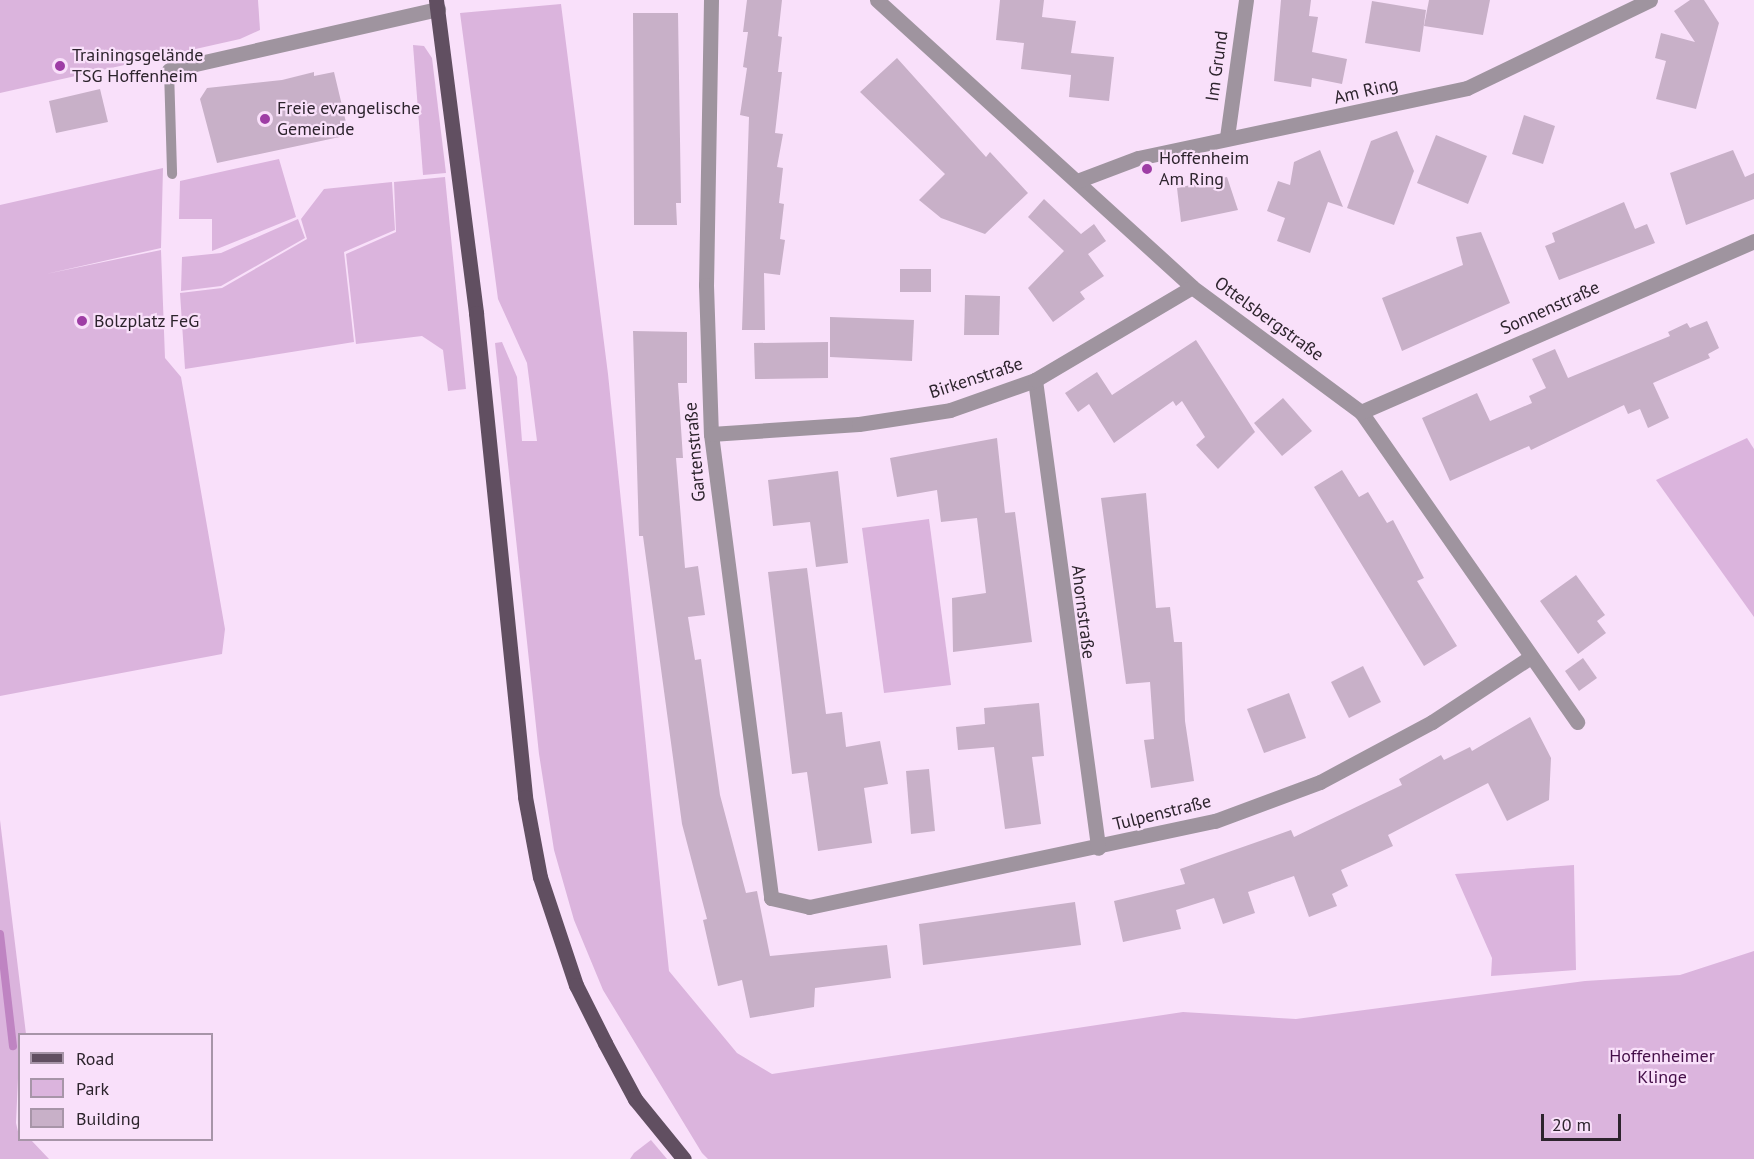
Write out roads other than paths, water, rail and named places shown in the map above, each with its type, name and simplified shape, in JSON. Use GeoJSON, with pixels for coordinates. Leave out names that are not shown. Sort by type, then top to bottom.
{"type":"FeatureCollection","features":[{"type":"Feature","properties":{"kind":"main road"},"geometry":{"type":"LineString","coordinates":[[437,5],[450,93],[525,797],[540,877],[576,985],[605,1043],[635,1099],[684,1159]]}},
{"type":"Feature","properties":{"kind":"street","name":"Gartenstraße"},"geometry":{"type":"LineString","coordinates":[[711,0],[706,285],[711,434],[771,898]]}},
{"type":"Feature","properties":{"kind":"street","name":"Ottelsbergstraße"},"geometry":{"type":"LineString","coordinates":[[877,0],[1192,287],[1361,412],[1530,658],[1577,722]]}},
{"type":"Feature","properties":{"kind":"street","name":"Im Grund"},"geometry":{"type":"LineString","coordinates":[[1227,137],[1246,0]]}},
{"type":"Feature","properties":{"kind":"street","name":"Am Ring"},"geometry":{"type":"LineString","coordinates":[[1077,181],[1138,158],[1227,137],[1340,118],[1467,88],[1650,0]]}},
{"type":"Feature","properties":{"kind":"street"},"geometry":{"type":"LineString","coordinates":[[169,70],[437,5]]}},
{"type":"Feature","properties":{"kind":"street","name":"Sonnenstraße"},"geometry":{"type":"LineString","coordinates":[[1361,412],[1754,240]]}},
{"type":"Feature","properties":{"kind":"street","name":"Birkenstraße"},"geometry":{"type":"LineString","coordinates":[[711,434],[859,424],[950,410],[1035,380],[1192,287]]}},
{"type":"Feature","properties":{"kind":"street","name":"Ahornstraße"},"geometry":{"type":"LineString","coordinates":[[1035,380],[1098,848]]}},
{"type":"Feature","properties":{"kind":"street","name":"Tulpenstraße"},"geometry":{"type":"LineString","coordinates":[[771,898],[809,907],[1098,848],[1215,821],[1320,782],[1432,722],[1530,658]]}},
{"type":"Feature","properties":{"kind":"lane"},"geometry":{"type":"LineString","coordinates":[[169,70],[172,174]]}},
{"type":"Feature","properties":{"kind":"waterway"},"geometry":{"type":"LineString","coordinates":[[0,934],[13,1046]]}},
{"type":"Feature","properties":{"kind":"place","name":"Trainingsgelände TSG Hoffenheim"},"geometry":{"type":"Point","coordinates":[60,66]}},
{"type":"Feature","properties":{"kind":"place","name":"Freie evangelische Gemeinde"},"geometry":{"type":"Point","coordinates":[265,119]}},
{"type":"Feature","properties":{"kind":"place","name":"Hoffenheim Am Ring"},"geometry":{"type":"Point","coordinates":[1147,169]}},
{"type":"Feature","properties":{"kind":"place","name":"Bolzplatz FeG"},"geometry":{"type":"Point","coordinates":[82,321]}},
{"type":"Feature","properties":{"kind":"park label","name":"Hoffenheimer Klinge"},"geometry":{"type":"Point","coordinates":[1662,1067]}}]}
